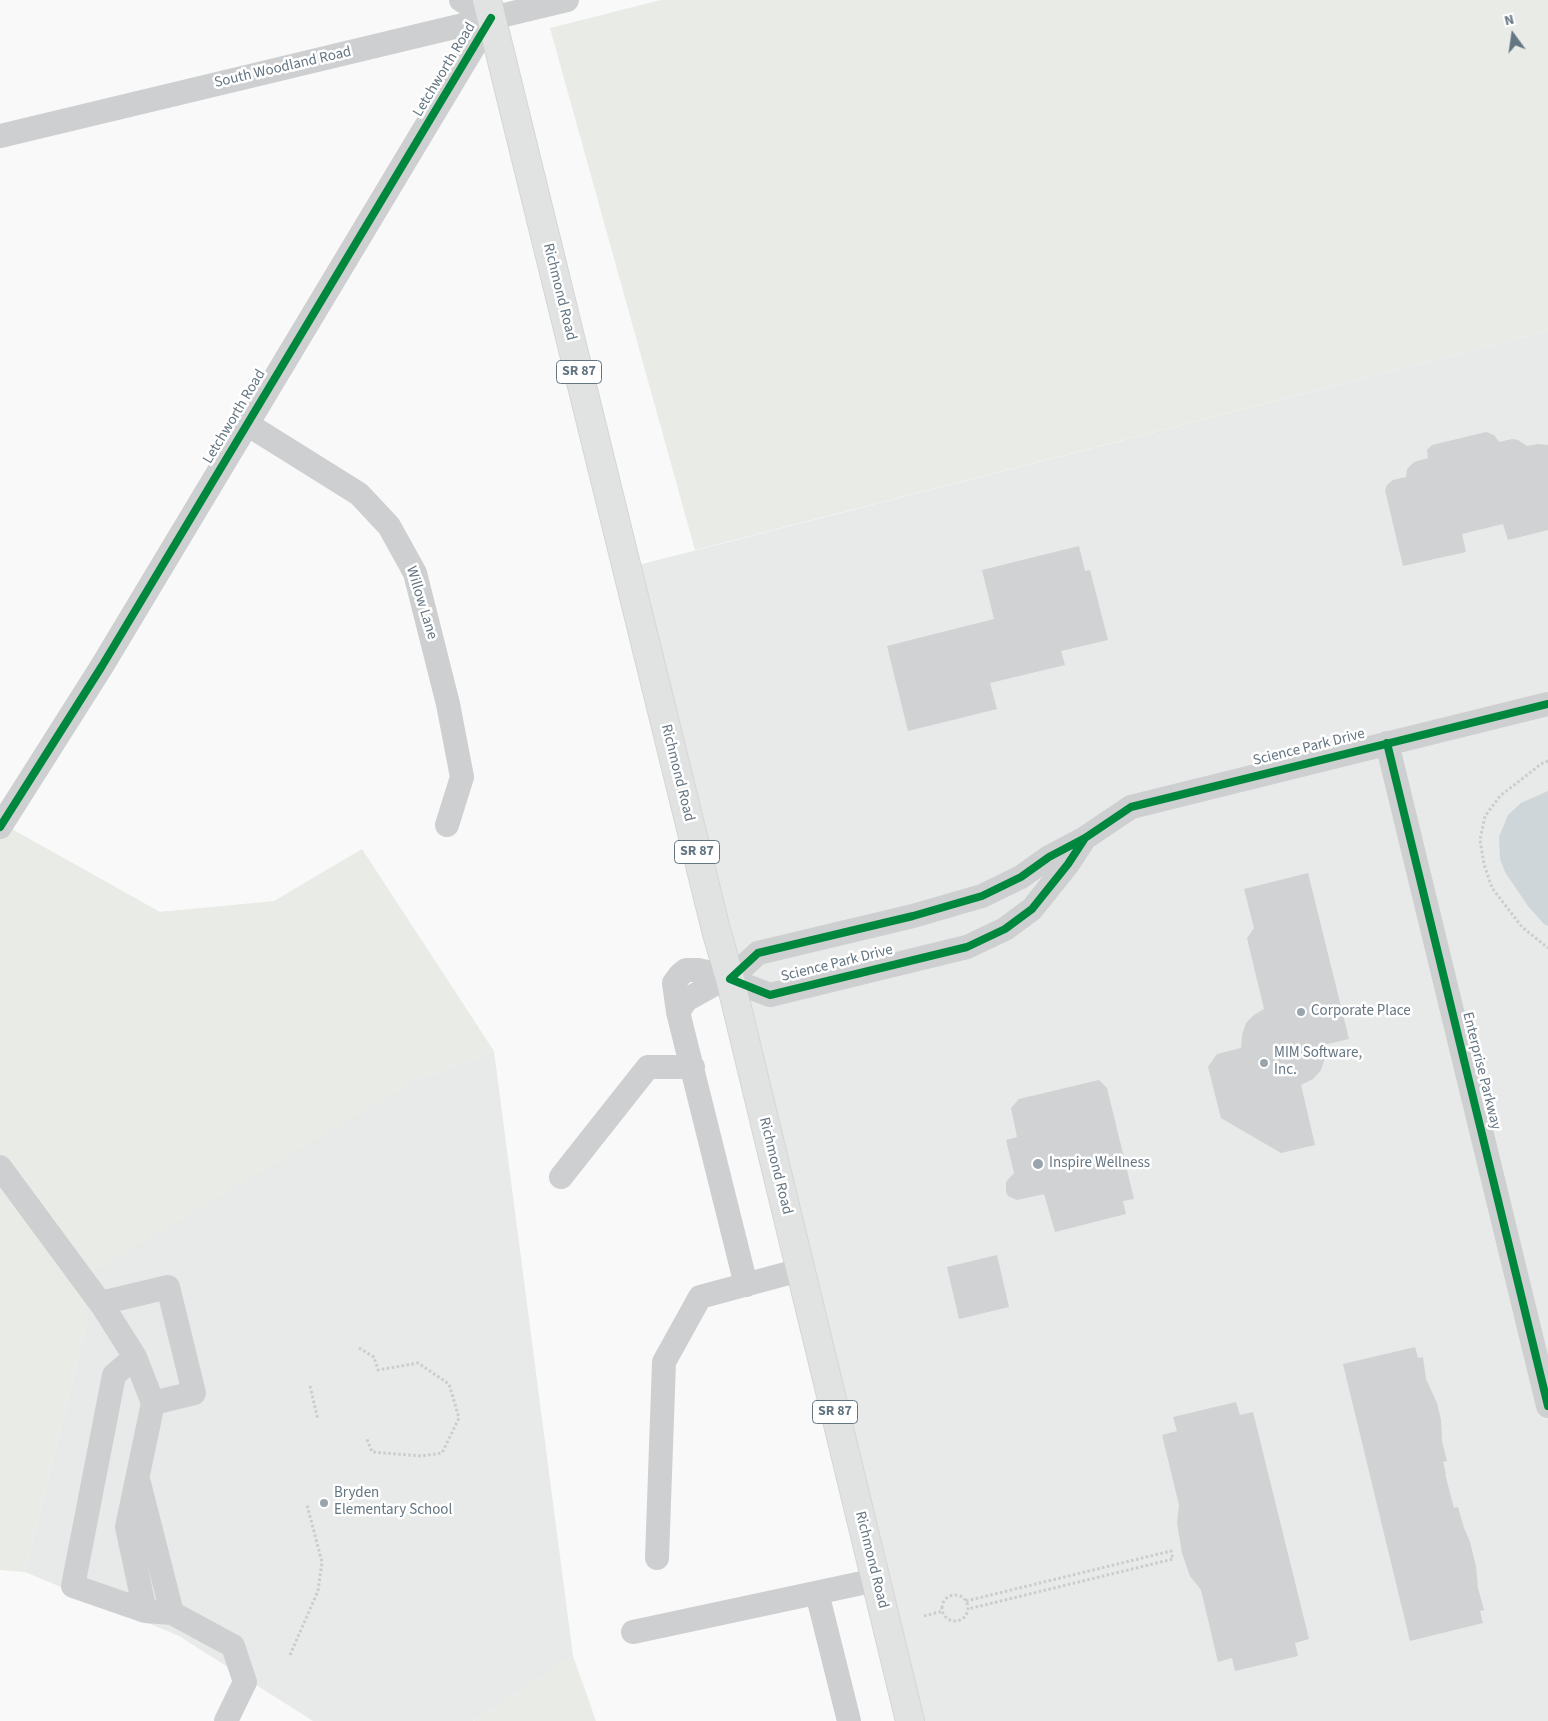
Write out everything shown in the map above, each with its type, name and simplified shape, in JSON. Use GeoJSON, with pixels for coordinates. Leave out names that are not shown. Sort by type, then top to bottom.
{"type":"FeatureCollection","features":[{"type":"Feature","properties":{"kind":"main road","name":"Richmond Road"},"geometry":{"type":"LineString","coordinates":[[489,9],[716,930],[730,979],[910,1721]]}},
{"type":"Feature","properties":{"kind":"street"},"geometry":{"type":"LineString","coordinates":[[461,0],[489,9]]}},
{"type":"Feature","properties":{"kind":"street","name":"South Woodland Road"},"geometry":{"type":"LineString","coordinates":[[0,136],[489,9],[567,0]]}},
{"type":"Feature","properties":{"kind":"street","name":"Letchworth Road"},"geometry":{"type":"LineString","coordinates":[[0,827],[7,802],[102,666],[247,424],[489,9]]}},
{"type":"Feature","properties":{"kind":"street","name":"Willow Lane"},"geometry":{"type":"LineString","coordinates":[[247,424],[359,494],[390,526],[415,573],[448,704],[462,777],[447,826]]}},
{"type":"Feature","properties":{"kind":"street","name":"Science Park Drive"},"geometry":{"type":"LineString","coordinates":[[1085,838],[1068,864],[1032,909],[1005,929],[967,948],[770,995],[730,979],[758,953],[913,916],[982,896],[1020,877],[1049,857],[1085,838],[1131,807],[1548,704]]}},
{"type":"Feature","properties":{"kind":"street","name":"Enterprise Parkway"},"geometry":{"type":"LineString","coordinates":[[1387,743],[1548,1406]]}},
{"type":"Feature","properties":{"kind":"street"},"geometry":{"type":"LineString","coordinates":[[730,979],[698,970],[686,970],[674,983],[678,1012],[746,1285]]}},
{"type":"Feature","properties":{"kind":"street"},"geometry":{"type":"LineString","coordinates":[[561,1177],[648,1067],[692,1067]]}},
{"type":"Feature","properties":{"kind":"street"},"geometry":{"type":"LineString","coordinates":[[0,1167],[100,1303],[135,1357],[153,1403],[127,1527],[145,1611]]}},
{"type":"Feature","properties":{"kind":"street"},"geometry":{"type":"LineString","coordinates":[[657,1558],[664,1362],[700,1297],[800,1270]]}},
{"type":"Feature","properties":{"kind":"street"},"geometry":{"type":"LineString","coordinates":[[100,1303],[168,1287],[194,1393],[153,1403]]}},
{"type":"Feature","properties":{"kind":"street"},"geometry":{"type":"LineString","coordinates":[[135,1357],[114,1376],[73,1586],[145,1611],[172,1613],[233,1646],[246,1682],[226,1721]]}},
{"type":"Feature","properties":{"kind":"street"},"geometry":{"type":"LineString","coordinates":[[138,1479],[172,1613]]}},
{"type":"Feature","properties":{"kind":"street"},"geometry":{"type":"LineString","coordinates":[[633,1632],[876,1580]]}},
{"type":"Feature","properties":{"kind":"street"},"geometry":{"type":"LineString","coordinates":[[817,1593],[849,1721]]}},
{"type":"Feature","properties":{"kind":"path"},"geometry":{"type":"LineString","coordinates":[[1548,761],[1541,764],[1500,796],[1485,816],[1480,840],[1484,864],[1492,888],[1522,928],[1548,948]]}},
{"type":"Feature","properties":{"kind":"path"},"geometry":{"type":"LineString","coordinates":[[359,1348],[374,1357],[378,1370],[418,1363],[450,1384],[459,1418],[442,1453],[422,1456],[372,1452],[366,1437]]}},
{"type":"Feature","properties":{"kind":"path"},"geometry":{"type":"LineString","coordinates":[[310,1386],[318,1420]]}},
{"type":"Feature","properties":{"kind":"path"},"geometry":{"type":"LineString","coordinates":[[290,1655],[318,1591],[322,1562],[307,1505]]}},
{"type":"Feature","properties":{"kind":"path"},"geometry":{"type":"LineString","coordinates":[[966,1601],[1171,1551],[1172,1559],[968,1610]]}},
{"type":"Feature","properties":{"kind":"path"},"geometry":{"type":"LineString","coordinates":[[960,1596],[966,1601],[968,1610],[965,1617],[958,1621],[949,1620],[943,1611],[943,1604],[948,1597],[960,1596]]}},
{"type":"Feature","properties":{"kind":"path"},"geometry":{"type":"LineString","coordinates":[[924,1616],[943,1611]]}},
{"type":"Feature","properties":{"kind":"shaded area"},"geometry":{"type":"Polygon","coordinates":[[[661,0],[1548,0],[1548,331],[695,550],[550,28],[661,0]]]}},
{"type":"Feature","properties":{"kind":"shaded area"},"geometry":{"type":"Polygon","coordinates":[[[1548,331],[1548,1721],[910,1721],[627,568],[1548,331]]]}},
{"type":"Feature","properties":{"kind":"shaded area"},"geometry":{"type":"Polygon","coordinates":[[[1548,791],[1548,926],[1528,906],[1505,872],[1500,859],[1499,837],[1508,815],[1521,803],[1548,791]]]}},
{"type":"Feature","properties":{"kind":"shaded area"},"geometry":{"type":"Polygon","coordinates":[[[3,824],[160,912],[274,901],[362,849],[494,1051],[419,1079],[83,1278],[87,1320],[25,1572],[0,1570],[0,827],[3,824]]]}},
{"type":"Feature","properties":{"kind":"shaded area"},"geometry":{"type":"Polygon","coordinates":[[[53,862],[160,912],[274,902],[419,1079],[494,1051],[573,1656],[473,1721],[313,1721],[179,1636],[25,1572],[87,1320],[0,912],[53,862]]]}},
{"type":"Feature","properties":{"kind":"shaded area"},"geometry":{"type":"Polygon","coordinates":[[[573,1656],[596,1721],[473,1721],[563,1662],[573,1656]]]}},
{"type":"Feature","properties":{"kind":"building"},"geometry":{"type":"Polygon","coordinates":[[[1486,432],[1494,435],[1499,442],[1512,439],[1518,440],[1527,446],[1548,445],[1548,530],[1508,540],[1503,524],[1462,534],[1466,552],[1403,566],[1385,490],[1387,485],[1393,480],[1406,477],[1407,469],[1414,462],[1428,458],[1427,450],[1432,445],[1486,432]]]}},
{"type":"Feature","properties":{"kind":"building"},"geometry":{"type":"Polygon","coordinates":[[[1079,546],[1085,571],[1090,570],[1108,640],[1061,651],[1065,665],[990,683],[997,709],[908,731],[887,646],[994,619],[982,570],[1079,546]]]}},
{"type":"Feature","properties":{"kind":"building","name":"Corporate Place"},"geometry":{"type":"Polygon","coordinates":[[[1308,873],[1349,1039],[1324,1045],[1325,1058],[1321,1070],[1313,1079],[1301,1085],[1315,1145],[1281,1153],[1221,1118],[1208,1067],[1217,1054],[1241,1048],[1242,1035],[1246,1023],[1264,1009],[1247,938],[1254,928],[1244,889],[1308,873]]]}},
{"type":"Feature","properties":{"kind":"building"},"geometry":{"type":"Polygon","coordinates":[[[1099,1080],[1107,1088],[1134,1199],[1123,1201],[1126,1214],[1055,1232],[1044,1194],[1017,1200],[1008,1196],[1006,1192],[1006,1182],[1014,1173],[1006,1140],[1017,1137],[1011,1108],[1019,1099],[1099,1080]]]}},
{"type":"Feature","properties":{"kind":"building"},"geometry":{"type":"Polygon","coordinates":[[[997,1255],[1009,1307],[959,1319],[947,1267],[997,1255]]]}},
{"type":"Feature","properties":{"kind":"building"},"geometry":{"type":"Polygon","coordinates":[[[1415,1347],[1418,1358],[1423,1357],[1426,1379],[1437,1403],[1441,1420],[1442,1441],[1447,1461],[1443,1462],[1445,1474],[1454,1508],[1458,1507],[1470,1542],[1484,1610],[1480,1611],[1483,1623],[1410,1641],[1343,1364],[1415,1347]]]}},
{"type":"Feature","properties":{"kind":"building"},"geometry":{"type":"Polygon","coordinates":[[[1236,1402],[1240,1415],[1253,1412],[1309,1639],[1295,1643],[1298,1656],[1235,1671],[1232,1658],[1218,1662],[1201,1590],[1190,1576],[1182,1553],[1177,1523],[1179,1505],[1162,1435],[1177,1431],[1173,1417],[1236,1402]]]}},
{"type":"Feature","properties":{"kind":"cycle path"},"geometry":{"type":"LineString","coordinates":[[0,827],[102,666],[491,18]]}},
{"type":"Feature","properties":{"kind":"cycle path"},"geometry":{"type":"LineString","coordinates":[[1085,838],[1068,864],[1032,909],[1005,929],[967,947],[770,995],[730,979],[758,953],[913,916],[982,896],[1021,877],[1049,857],[1085,838],[1131,807],[1548,704]]}},
{"type":"Feature","properties":{"kind":"cycle path"},"geometry":{"type":"LineString","coordinates":[[1387,743],[1548,1406]]}},
{"type":"Feature","properties":{"kind":"place","name":"Corporate Place"},"geometry":{"type":"Point","coordinates":[1301,1012]}},
{"type":"Feature","properties":{"kind":"place","name":"MIM Software, Inc."},"geometry":{"type":"Point","coordinates":[1264,1063]}},
{"type":"Feature","properties":{"kind":"place","name":"Inspire Wellness"},"geometry":{"type":"Point","coordinates":[1038,1164]}},
{"type":"Feature","properties":{"kind":"place","name":"Bryden Elementary School"},"geometry":{"type":"Point","coordinates":[324,1503]}}]}
